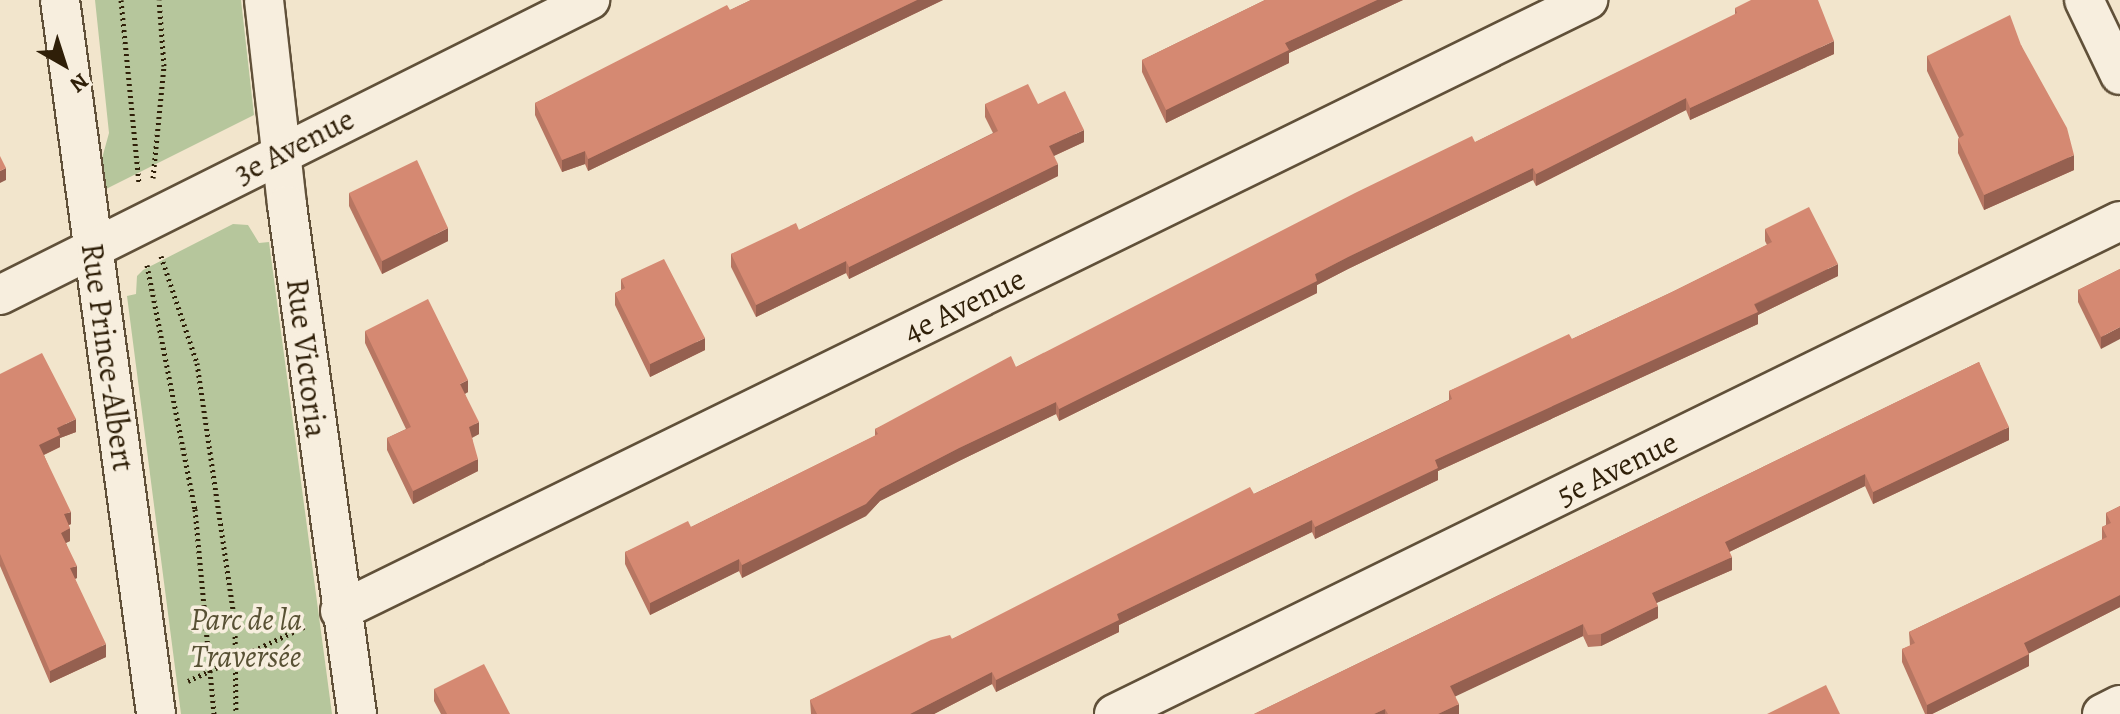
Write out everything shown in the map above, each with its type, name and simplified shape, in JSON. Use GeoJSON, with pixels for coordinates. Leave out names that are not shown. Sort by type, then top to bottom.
{"type":"FeatureCollection","features":[{"type":"Feature","properties":{"kind":"street","name":"Rue Prince-Albert"},"geometry":{"type":"LineString","coordinates":[[60,0],[156,714]]}},
{"type":"Feature","properties":{"kind":"street","name":"Rue Victoria"},"geometry":{"type":"LineString","coordinates":[[264,0],[280,152],[340,611],[357,714]]}},
{"type":"Feature","properties":{"kind":"street","name":"3e Avenue"},"geometry":{"type":"LineString","coordinates":[[0,295],[280,152],[590,0]]}},
{"type":"Feature","properties":{"kind":"street","name":"4e Avenue"},"geometry":{"type":"LineString","coordinates":[[340,611],[1588,0]]}},
{"type":"Feature","properties":{"kind":"street"},"geometry":{"type":"LineString","coordinates":[[2084,0],[2120,75]]}},
{"type":"Feature","properties":{"kind":"street","name":"5e Avenue"},"geometry":{"type":"LineString","coordinates":[[1114,714],[2120,221]]}},
{"type":"Feature","properties":{"kind":"street"},"geometry":{"type":"LineString","coordinates":[[2102,714],[2120,705]]}},
{"type":"Feature","properties":{"kind":"path"},"geometry":{"type":"LineString","coordinates":[[121,0],[150,220],[197,363],[235,624],[236,714]]}},
{"type":"Feature","properties":{"kind":"path"},"geometry":{"type":"LineString","coordinates":[[159,0],[164,66],[152,166],[148,281],[195,509],[214,714]]}},
{"type":"Feature","properties":{"kind":"path"},"geometry":{"type":"LineString","coordinates":[[156,714],[177,686],[340,611]]}},
{"type":"Feature","properties":{"kind":"green space"},"geometry":{"type":"Polygon","coordinates":[[[95,0],[241,0],[254,115],[104,190],[101,162],[109,133],[95,0]]]}},
{"type":"Feature","properties":{"kind":"green space","name":"Parc de la Traversée"},"geometry":{"type":"Polygon","coordinates":[[[233,224],[248,225],[259,243],[269,242],[332,714],[181,714],[127,296],[136,294],[137,276],[143,270],[233,224]]]}},
{"type":"Feature","properties":{"kind":"building"},"geometry":{"type":"Polygon","coordinates":[[[751,0],[917,0],[588,159],[585,151],[562,160],[535,103],[727,5],[730,10],[751,0]]]}},
{"type":"Feature","properties":{"kind":"building"},"geometry":{"type":"Polygon","coordinates":[[[1265,0],[1377,0],[1285,43],[1289,50],[1166,110],[1142,60],[1265,0]]]}},
{"type":"Feature","properties":{"kind":"building"},"geometry":{"type":"Polygon","coordinates":[[[1751,0],[1818,0],[1834,41],[1690,108],[1686,98],[1536,174],[1533,168],[1348,257],[1315,274],[1317,281],[1059,409],[1056,402],[959,448],[880,489],[866,504],[742,565],[739,559],[650,603],[625,552],[688,521],[691,527],[878,434],[875,429],[1011,356],[1016,367],[1355,193],[1472,136],[1475,142],[1737,13],[1735,8],[1751,0]]]}},
{"type":"Feature","properties":{"kind":"building"},"geometry":{"type":"Polygon","coordinates":[[[2010,15],[2021,45],[2067,128],[2074,155],[1984,195],[1958,139],[1964,135],[1927,56],[2010,15]]]}},
{"type":"Feature","properties":{"kind":"building"},"geometry":{"type":"Polygon","coordinates":[[[1028,84],[1038,104],[1065,91],[1084,130],[1049,146],[1058,164],[849,267],[846,261],[756,305],[731,254],[796,223],[799,230],[998,131],[985,104],[1028,84]]]}},
{"type":"Feature","properties":{"kind":"building"},"geometry":{"type":"Polygon","coordinates":[[[0,156],[6,168],[0,171],[0,156]]]}},
{"type":"Feature","properties":{"kind":"building"},"geometry":{"type":"Polygon","coordinates":[[[417,160],[448,228],[382,261],[349,193],[417,160]]]}},
{"type":"Feature","properties":{"kind":"building"},"geometry":{"type":"Polygon","coordinates":[[[1809,207],[1838,264],[1754,304],[1758,312],[1435,460],[1438,468],[1315,527],[1312,520],[1117,614],[1119,620],[996,680],[992,672],[910,714],[817,714],[810,700],[931,640],[950,635],[952,639],[1250,487],[1254,494],[1452,399],[1449,391],[1569,334],[1572,339],[1672,292],[1772,242],[1765,229],[1809,207]]]}},
{"type":"Feature","properties":{"kind":"building"},"geometry":{"type":"Polygon","coordinates":[[[664,259],[705,338],[650,364],[615,293],[625,288],[621,279],[664,259]]]}},
{"type":"Feature","properties":{"kind":"building"},"geometry":{"type":"Polygon","coordinates":[[[2120,269],[2120,327],[2101,337],[2078,290],[2120,269]]]}},
{"type":"Feature","properties":{"kind":"building"},"geometry":{"type":"Polygon","coordinates":[[[428,299],[468,380],[460,384],[479,422],[469,427],[478,459],[413,491],[387,438],[411,427],[365,331],[428,299]]]}},
{"type":"Feature","properties":{"kind":"building"},"geometry":{"type":"Polygon","coordinates":[[[42,353],[76,419],[57,428],[60,435],[39,445],[71,512],[64,514],[70,528],[61,533],[77,566],[70,568],[106,644],[50,671],[0,554],[0,374],[42,353]]]}},
{"type":"Feature","properties":{"kind":"building"},"geometry":{"type":"Polygon","coordinates":[[[1979,362],[2009,427],[1873,492],[1865,474],[1725,542],[1732,557],[1652,593],[1658,606],[1601,634],[1588,635],[1583,624],[1450,686],[1459,704],[1438,714],[1388,714],[1385,709],[1374,714],[1254,714],[1979,362]]]}},
{"type":"Feature","properties":{"kind":"building"},"geometry":{"type":"Polygon","coordinates":[[[2120,506],[2120,595],[2024,643],[2029,654],[1927,705],[1902,649],[1915,643],[1909,632],[2107,537],[2102,527],[2111,523],[2106,513],[2120,506]]]}},
{"type":"Feature","properties":{"kind":"building"},"geometry":{"type":"Polygon","coordinates":[[[484,664],[510,714],[447,714],[434,689],[484,664]]]}},
{"type":"Feature","properties":{"kind":"building"},"geometry":{"type":"Polygon","coordinates":[[[1826,685],[1840,714],[1767,714],[1826,685]]]}}]}
